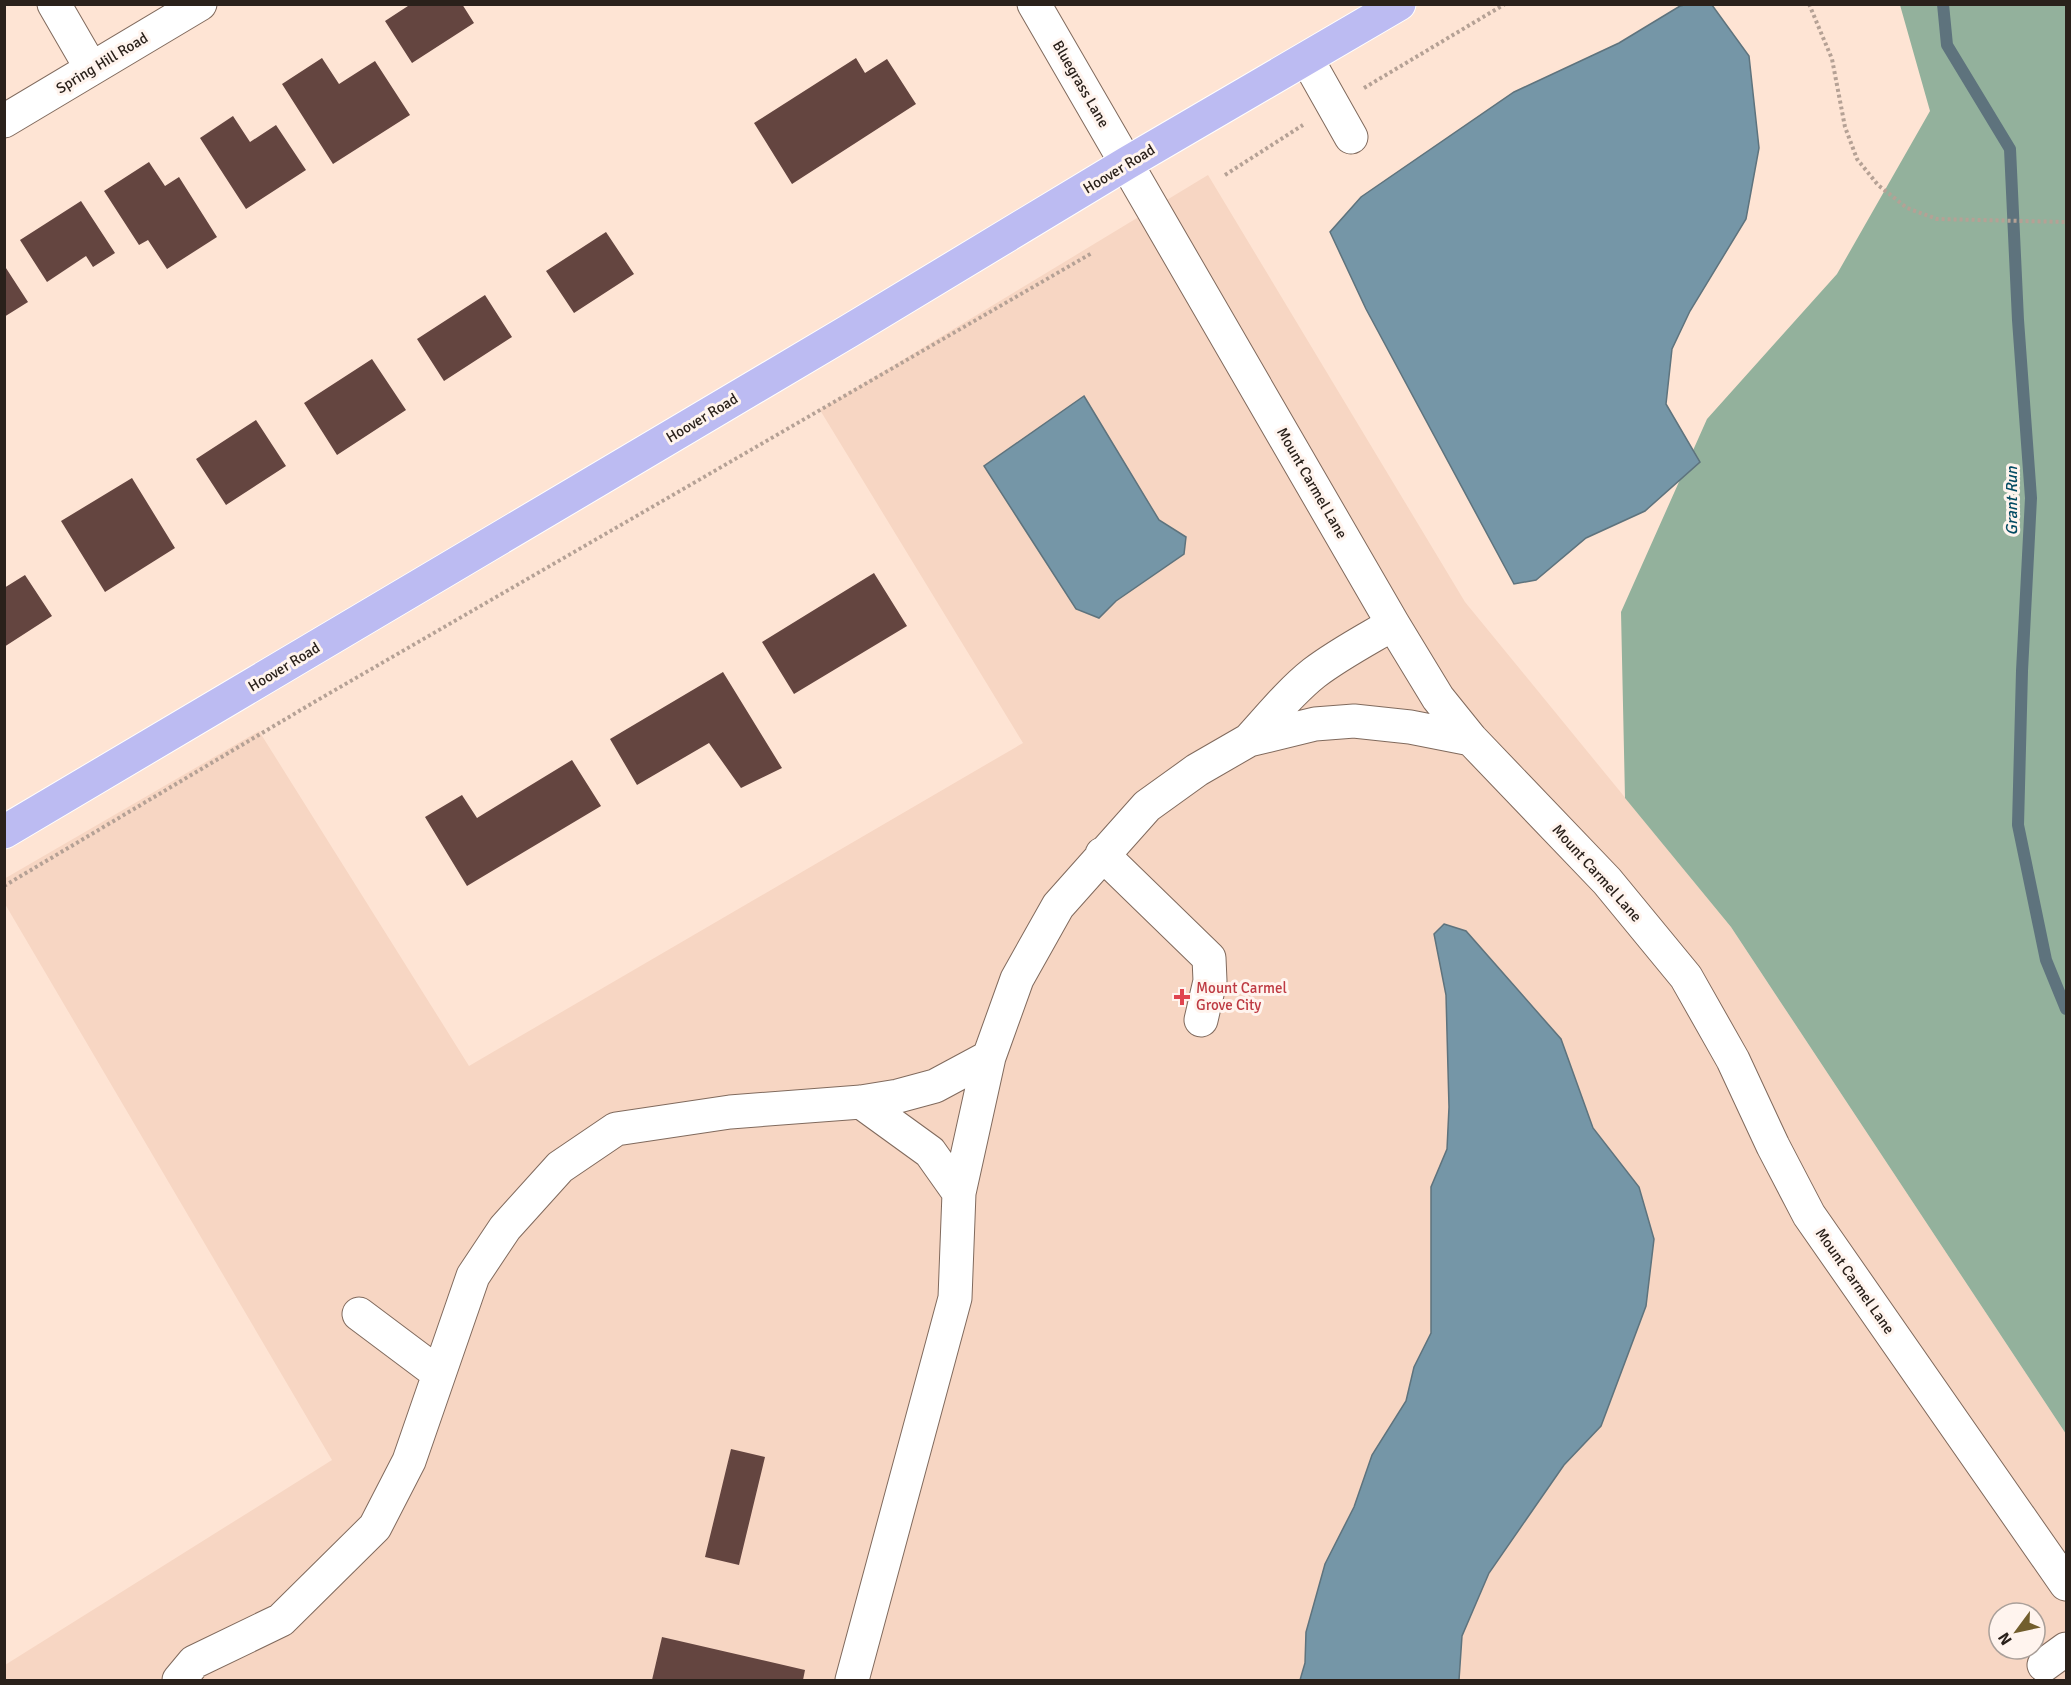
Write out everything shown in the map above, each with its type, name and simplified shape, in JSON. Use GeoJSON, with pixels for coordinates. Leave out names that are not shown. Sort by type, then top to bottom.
{"type":"FeatureCollection","features":[{"type":"Feature","properties":{"kind":"main road","name":"Hoover Road"},"geometry":{"type":"LineString","coordinates":[[4,832],[849,331],[1127,163],[1399,4]]}},
{"type":"Feature","properties":{"kind":"street"},"geometry":{"type":"LineString","coordinates":[[54,4],[91,68]]}},
{"type":"Feature","properties":{"kind":"street","name":"Spring Hill Road"},"geometry":{"type":"LineString","coordinates":[[4,122],[200,4]]}},
{"type":"Feature","properties":{"kind":"street","name":"Bluegrass Lane"},"geometry":{"type":"LineString","coordinates":[[1034,4],[1127,163]]}},
{"type":"Feature","properties":{"kind":"street"},"geometry":{"type":"LineString","coordinates":[[1307,59],[1351,136]]}},
{"type":"Feature","properties":{"kind":"street","name":"Mount Carmel Lane"},"geometry":{"type":"LineString","coordinates":[[1127,163],[1438,698],[1471,739],[1607,881],[1686,977],[1733,1060],[1773,1146],[1809,1215],[2067,1584]]}},
{"type":"Feature","properties":{"kind":"street"},"geometry":{"type":"LineString","coordinates":[[1250,740],[1282,703],[1313,675],[1350,648],[1393,624]]}},
{"type":"Feature","properties":{"kind":"street"},"geometry":{"type":"LineString","coordinates":[[852,1680],[955,1298],[959,1193],[989,1057],[1017,979],[1058,906],[1147,806],[1197,770],[1250,740],[1315,724],[1354,721],[1410,727],[1471,739]]}},
{"type":"Feature","properties":{"kind":"street"},"geometry":{"type":"LineString","coordinates":[[1102,854],[1209,958],[1210,981],[1201,1020]]}},
{"type":"Feature","properties":{"kind":"street"},"geometry":{"type":"LineString","coordinates":[[179,1680],[194,1662],[281,1620],[375,1527],[409,1461],[472,1276],[505,1228],[560,1167],[616,1130],[730,1112],[861,1102],[898,1096],[934,1086],[989,1057]]}},
{"type":"Feature","properties":{"kind":"street"},"geometry":{"type":"LineString","coordinates":[[861,1102],[930,1152],[959,1193]]}},
{"type":"Feature","properties":{"kind":"street"},"geometry":{"type":"LineString","coordinates":[[359,1314],[439,1374]]}},
{"type":"Feature","properties":{"kind":"path"},"geometry":{"type":"LineString","coordinates":[[1809,4],[1832,59],[1845,127],[1857,159],[1878,184],[1907,208],[1937,219],[2067,222]]}},
{"type":"Feature","properties":{"kind":"path"},"geometry":{"type":"LineString","coordinates":[[4,886],[316,701],[1092,253]]}},
{"type":"Feature","properties":{"kind":"shaded area","name":"Mount Carmel Grove City"},"geometry":{"type":"Polygon","coordinates":[[[1208,175],[1465,602],[1731,927],[2066,1434],[2066,1680],[5,1680],[5,1665],[332,1460],[5,904],[4,879],[259,731],[469,1066],[1023,743],[820,410],[1208,175]]]}},
{"type":"Feature","properties":{"kind":"green space"},"geometry":{"type":"Polygon","coordinates":[[[1900,5],[2066,5],[2066,1434],[1731,927],[1625,798],[1621,612],[1707,419],[1837,274],[1930,111],[1900,5]]]}},
{"type":"Feature","properties":{"kind":"water"},"geometry":{"type":"Polygon","coordinates":[[[1712,5],[1749,56],[1759,148],[1746,219],[1690,311],[1672,349],[1666,404],[1700,462],[1645,511],[1586,538],[1536,580],[1514,584],[1366,309],[1330,232],[1361,197],[1514,92],[1619,43],[1680,6],[1712,5]]]}},
{"type":"Feature","properties":{"kind":"water"},"geometry":{"type":"Polygon","coordinates":[[[1084,396],[1159,520],[1186,537],[1184,554],[1116,601],[1099,618],[1076,609],[984,466],[1084,396]]]}},
{"type":"Feature","properties":{"kind":"water"},"geometry":{"type":"Polygon","coordinates":[[[1444,924],[1466,931],[1561,1039],[1593,1128],[1639,1187],[1654,1239],[1646,1306],[1601,1426],[1564,1465],[1489,1573],[1462,1636],[1459,1680],[1300,1680],[1305,1663],[1306,1632],[1325,1564],[1354,1507],[1372,1455],[1406,1401],[1414,1367],[1431,1333],[1431,1187],[1447,1149],[1449,1107],[1446,995],[1434,934],[1444,924]]]}},
{"type":"Feature","properties":{"kind":"building"},"geometry":{"type":"Polygon","coordinates":[[[411,4],[462,4],[474,23],[412,63],[385,21],[411,4]]]}},
{"type":"Feature","properties":{"kind":"building"},"geometry":{"type":"Polygon","coordinates":[[[322,58],[339,84],[375,61],[410,115],[333,164],[282,84],[322,58]]]}},
{"type":"Feature","properties":{"kind":"building"},"geometry":{"type":"Polygon","coordinates":[[[856,58],[865,73],[887,59],[916,104],[792,184],[754,123],[856,58]]]}},
{"type":"Feature","properties":{"kind":"building"},"geometry":{"type":"Polygon","coordinates":[[[233,116],[250,142],[276,125],[306,170],[246,209],[200,138],[233,116]]]}},
{"type":"Feature","properties":{"kind":"building"},"geometry":{"type":"Polygon","coordinates":[[[149,162],[165,186],[179,177],[217,237],[167,269],[148,240],[139,245],[104,191],[149,162]]]}},
{"type":"Feature","properties":{"kind":"building"},"geometry":{"type":"Polygon","coordinates":[[[81,201],[115,253],[93,267],[86,256],[47,282],[20,240],[81,201]]]}},
{"type":"Feature","properties":{"kind":"building"},"geometry":{"type":"Polygon","coordinates":[[[606,232],[634,274],[574,313],[546,271],[606,232]]]}},
{"type":"Feature","properties":{"kind":"building"},"geometry":{"type":"Polygon","coordinates":[[[4,265],[28,302],[4,317],[4,265]]]}},
{"type":"Feature","properties":{"kind":"building"},"geometry":{"type":"Polygon","coordinates":[[[485,295],[512,337],[444,381],[417,339],[485,295]]]}},
{"type":"Feature","properties":{"kind":"building"},"geometry":{"type":"Polygon","coordinates":[[[372,359],[406,410],[337,455],[304,403],[372,359]]]}},
{"type":"Feature","properties":{"kind":"building"},"geometry":{"type":"Polygon","coordinates":[[[256,420],[286,466],[226,505],[196,459],[256,420]]]}},
{"type":"Feature","properties":{"kind":"building"},"geometry":{"type":"Polygon","coordinates":[[[132,478],[175,548],[105,592],[61,521],[132,478]]]}},
{"type":"Feature","properties":{"kind":"building"},"geometry":{"type":"Polygon","coordinates":[[[874,573],[907,626],[794,694],[762,642],[874,573]]]}},
{"type":"Feature","properties":{"kind":"building"},"geometry":{"type":"Polygon","coordinates":[[[25,575],[52,616],[4,647],[4,588],[25,575]]]}},
{"type":"Feature","properties":{"kind":"building"},"geometry":{"type":"Polygon","coordinates":[[[723,672],[782,768],[741,788],[709,743],[637,785],[610,739],[723,672]]]}},
{"type":"Feature","properties":{"kind":"building"},"geometry":{"type":"Polygon","coordinates":[[[572,760],[601,806],[467,886],[425,817],[462,795],[477,818],[572,760]]]}},
{"type":"Feature","properties":{"kind":"building"},"geometry":{"type":"Polygon","coordinates":[[[731,1449],[765,1457],[739,1565],[705,1557],[731,1449]]]}},
{"type":"Feature","properties":{"kind":"building"},"geometry":{"type":"Polygon","coordinates":[[[662,1637],[805,1670],[803,1680],[652,1680],[662,1637]]]}},
{"type":"Feature","properties":{"kind":"waterway","name":"Grant Run"},"geometry":{"type":"LineString","coordinates":[[1943,4],[1947,45],[2010,149],[2018,320],[2031,498],[2022,671],[2018,825],[2046,960],[2066,1009]]}},
{"type":"Feature","properties":{"kind":"place","name":"Mount Carmel Grove City"},"geometry":{"type":"Point","coordinates":[1182,997]}}]}
